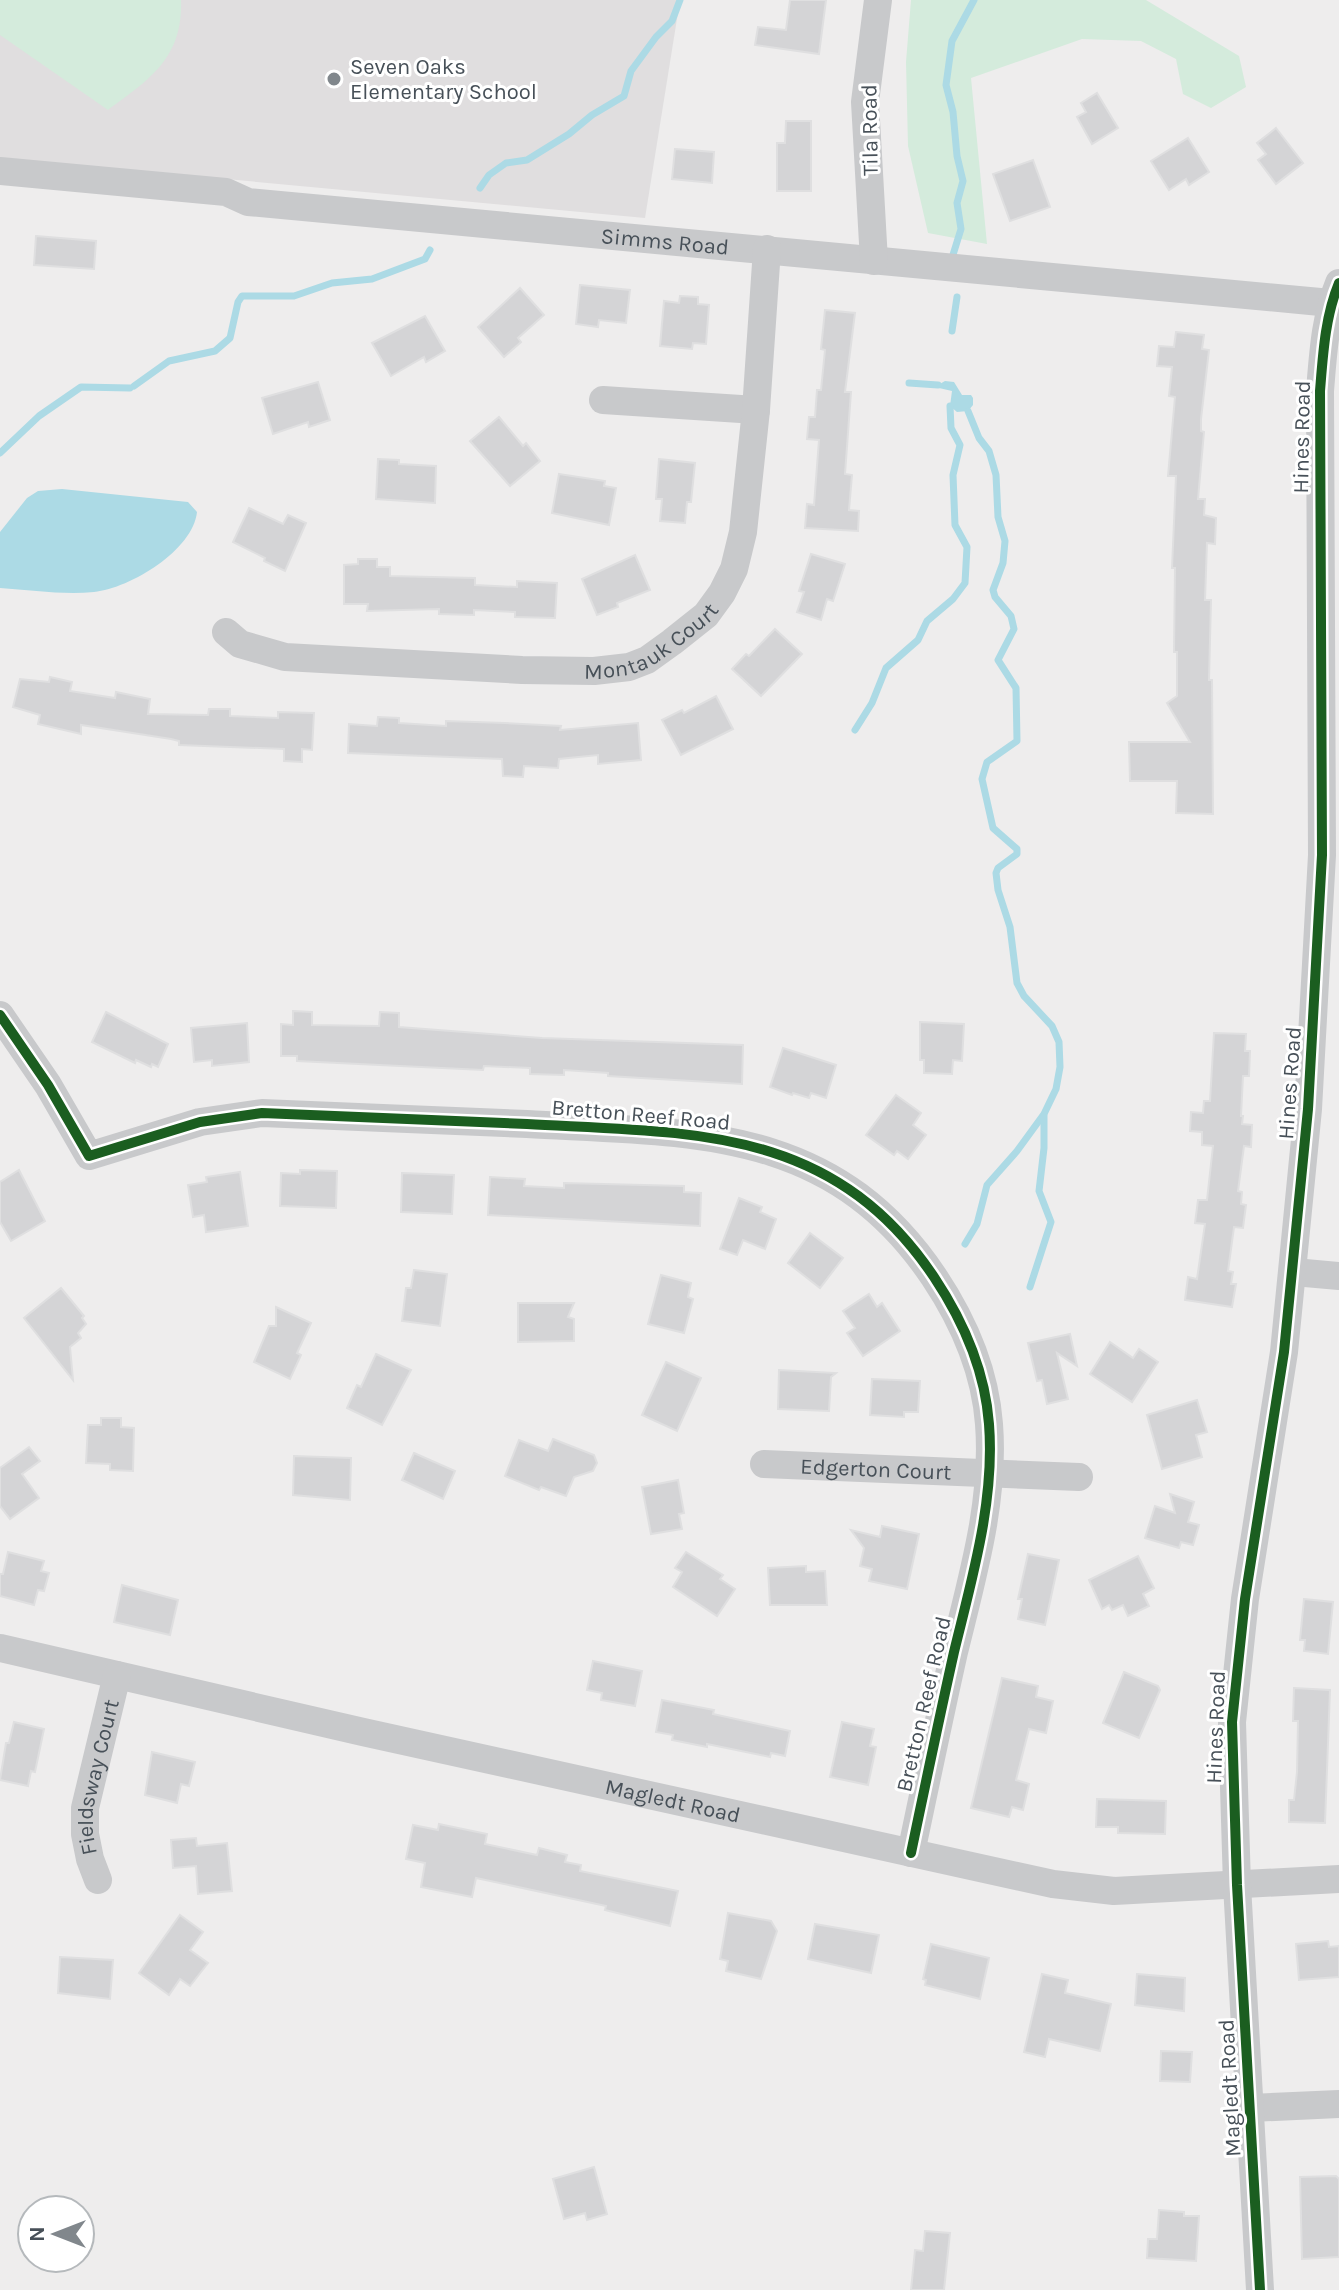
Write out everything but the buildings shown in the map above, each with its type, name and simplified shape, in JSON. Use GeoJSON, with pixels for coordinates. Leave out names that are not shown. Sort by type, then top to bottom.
{"type":"FeatureCollection","features":[{"type":"Feature","properties":{"kind":"street","name":"Tila Road"},"geometry":{"type":"LineString","coordinates":[[874,261],[865,102],[878,0]]}},
{"type":"Feature","properties":{"kind":"street","name":"Simms Road"},"geometry":{"type":"LineString","coordinates":[[0,171],[226,192],[248,202],[874,261],[1335,293]]}},
{"type":"Feature","properties":{"kind":"street","name":"Montauk Court"},"geometry":{"type":"LineString","coordinates":[[226,632],[240,644],[256,651],[285,657],[338,661],[594,671],[629,667],[647,660],[706,615],[734,569],[743,532],[756,410],[767,249]]}},
{"type":"Feature","properties":{"kind":"street","name":"Hines Road"},"geometry":{"type":"LineString","coordinates":[[1237,1885],[1232,1764],[1235,1679],[1294,1272],[1319,940],[1329,603],[1320,391],[1335,293]]}},
{"type":"Feature","properties":{"kind":"street"},"geometry":{"type":"LineString","coordinates":[[603,400],[756,410]]}},
{"type":"Feature","properties":{"kind":"street","name":"Bretton Reef Road"},"geometry":{"type":"LineString","coordinates":[[0,1015],[48,1085],[89,1156],[200,1122],[262,1113],[677,1132],[743,1143],[786,1156],[824,1173],[876,1211],[903,1237],[951,1302],[969,1337],[982,1377],[989,1424],[985,1513],[911,1853]]}},
{"type":"Feature","properties":{"kind":"street"},"geometry":{"type":"LineString","coordinates":[[1294,1272],[1339,1276]]}},
{"type":"Feature","properties":{"kind":"street","name":"Edgerton Court"},"geometry":{"type":"LineString","coordinates":[[764,1464],[1079,1477]]}},
{"type":"Feature","properties":{"kind":"street","name":"Magledt Road"},"geometry":{"type":"LineString","coordinates":[[0,1648],[1012,1876],[1114,1891],[1237,1885],[1260,2290]]}},
{"type":"Feature","properties":{"kind":"street","name":"Fieldsway Court"},"geometry":{"type":"LineString","coordinates":[[98,1880],[85,1834],[85,1808],[117,1675]]}},
{"type":"Feature","properties":{"kind":"street"},"geometry":{"type":"LineString","coordinates":[[1237,1885],[1339,1879]]}},
{"type":"Feature","properties":{"kind":"street"},"geometry":{"type":"LineString","coordinates":[[1251,2108],[1339,2104]]}},
{"type":"Feature","properties":{"kind":"shaded area","name":"Seven Oaks Elementary School"},"geometry":{"type":"Polygon","coordinates":[[[0,0],[680,0],[645,218],[0,158],[0,0]]]}},
{"type":"Feature","properties":{"kind":"green space"},"geometry":{"type":"Polygon","coordinates":[[[0,0],[181,0],[180,20],[170,52],[161,65],[108,110],[0,35],[0,0]]]}},
{"type":"Feature","properties":{"kind":"green space"},"geometry":{"type":"Polygon","coordinates":[[[911,0],[1146,0],[1239,56],[1246,87],[1211,108],[1183,94],[1176,59],[1141,41],[1082,39],[971,78],[987,244],[928,233],[908,146],[906,62],[911,0]]]}},
{"type":"Feature","properties":{"kind":"water"},"geometry":{"type":"Polygon","coordinates":[[[945,381],[954,382],[962,395],[971,395],[973,405],[968,411],[957,412],[950,406],[952,391],[938,385],[945,381]]]}},
{"type":"Feature","properties":{"kind":"water"},"geometry":{"type":"Polygon","coordinates":[[[62,489],[188,502],[197,512],[193,526],[172,553],[158,565],[125,583],[82,593],[0,588],[0,532],[27,498],[38,491],[62,489]]]}},
{"type":"Feature","properties":{"kind":"waterway"},"geometry":{"type":"LineString","coordinates":[[480,188],[489,175],[506,163],[527,160],[624,96],[631,71],[672,21],[680,0]]}},
{"type":"Feature","properties":{"kind":"waterway"},"geometry":{"type":"LineString","coordinates":[[952,258],[961,229],[957,203],[963,181],[946,85],[952,41],[974,0]]}},
{"type":"Feature","properties":{"kind":"waterway"},"geometry":{"type":"LineString","coordinates":[[134,386],[169,361],[215,351],[230,338],[242,296],[294,296],[332,283],[372,279],[425,259],[430,250]]}},
{"type":"Feature","properties":{"kind":"waterway"},"geometry":{"type":"LineString","coordinates":[[952,331],[957,297]]}},
{"type":"Feature","properties":{"kind":"waterway"},"geometry":{"type":"LineString","coordinates":[[909,383],[938,385]]}},
{"type":"Feature","properties":{"kind":"waterway"},"geometry":{"type":"LineString","coordinates":[[0,453],[39,416],[81,387],[130,388]]}},
{"type":"Feature","properties":{"kind":"waterway"},"geometry":{"type":"LineString","coordinates":[[855,730],[872,703],[886,668],[918,640],[927,621],[953,599],[965,583],[967,547],[955,525],[953,475],[960,445],[951,428],[950,406]]}},
{"type":"Feature","properties":{"kind":"waterway"},"geometry":{"type":"LineString","coordinates":[[965,1244],[977,1224],[987,1185],[1044,1114],[1056,1089],[1060,1067],[1059,1042],[1052,1026],[1024,996],[1017,983],[1010,927],[996,873],[1017,854],[1017,849],[993,828],[982,779],[987,762],[1017,741],[1016,688],[998,660],[1014,629],[1011,616],[993,590],[1003,563],[1005,541],[998,517],[996,475],[989,451],[979,438],[968,411]]}},
{"type":"Feature","properties":{"kind":"waterway"},"geometry":{"type":"LineString","coordinates":[[1030,1287],[1051,1222],[1039,1191],[1044,1116]]}},
{"type":"Feature","properties":{"kind":"cycle path"},"geometry":{"type":"LineString","coordinates":[[1260,2290],[1237,1885],[1232,1722],[1245,1599],[1284,1352],[1308,1109],[1322,855],[1320,391],[1328,322],[1339,283]]}},
{"type":"Feature","properties":{"kind":"cycle path"},"geometry":{"type":"LineString","coordinates":[[0,1015],[48,1085],[89,1156],[200,1122],[262,1113],[645,1130],[701,1136],[753,1147],[803,1164],[850,1190],[894,1227],[934,1277],[955,1311],[971,1347],[987,1404],[990,1453],[989,1482],[975,1568],[948,1677],[911,1853]]}},
{"type":"Feature","properties":{"kind":"place","name":"Seven Oaks Elementary School"},"geometry":{"type":"Point","coordinates":[334,79]}}]}
